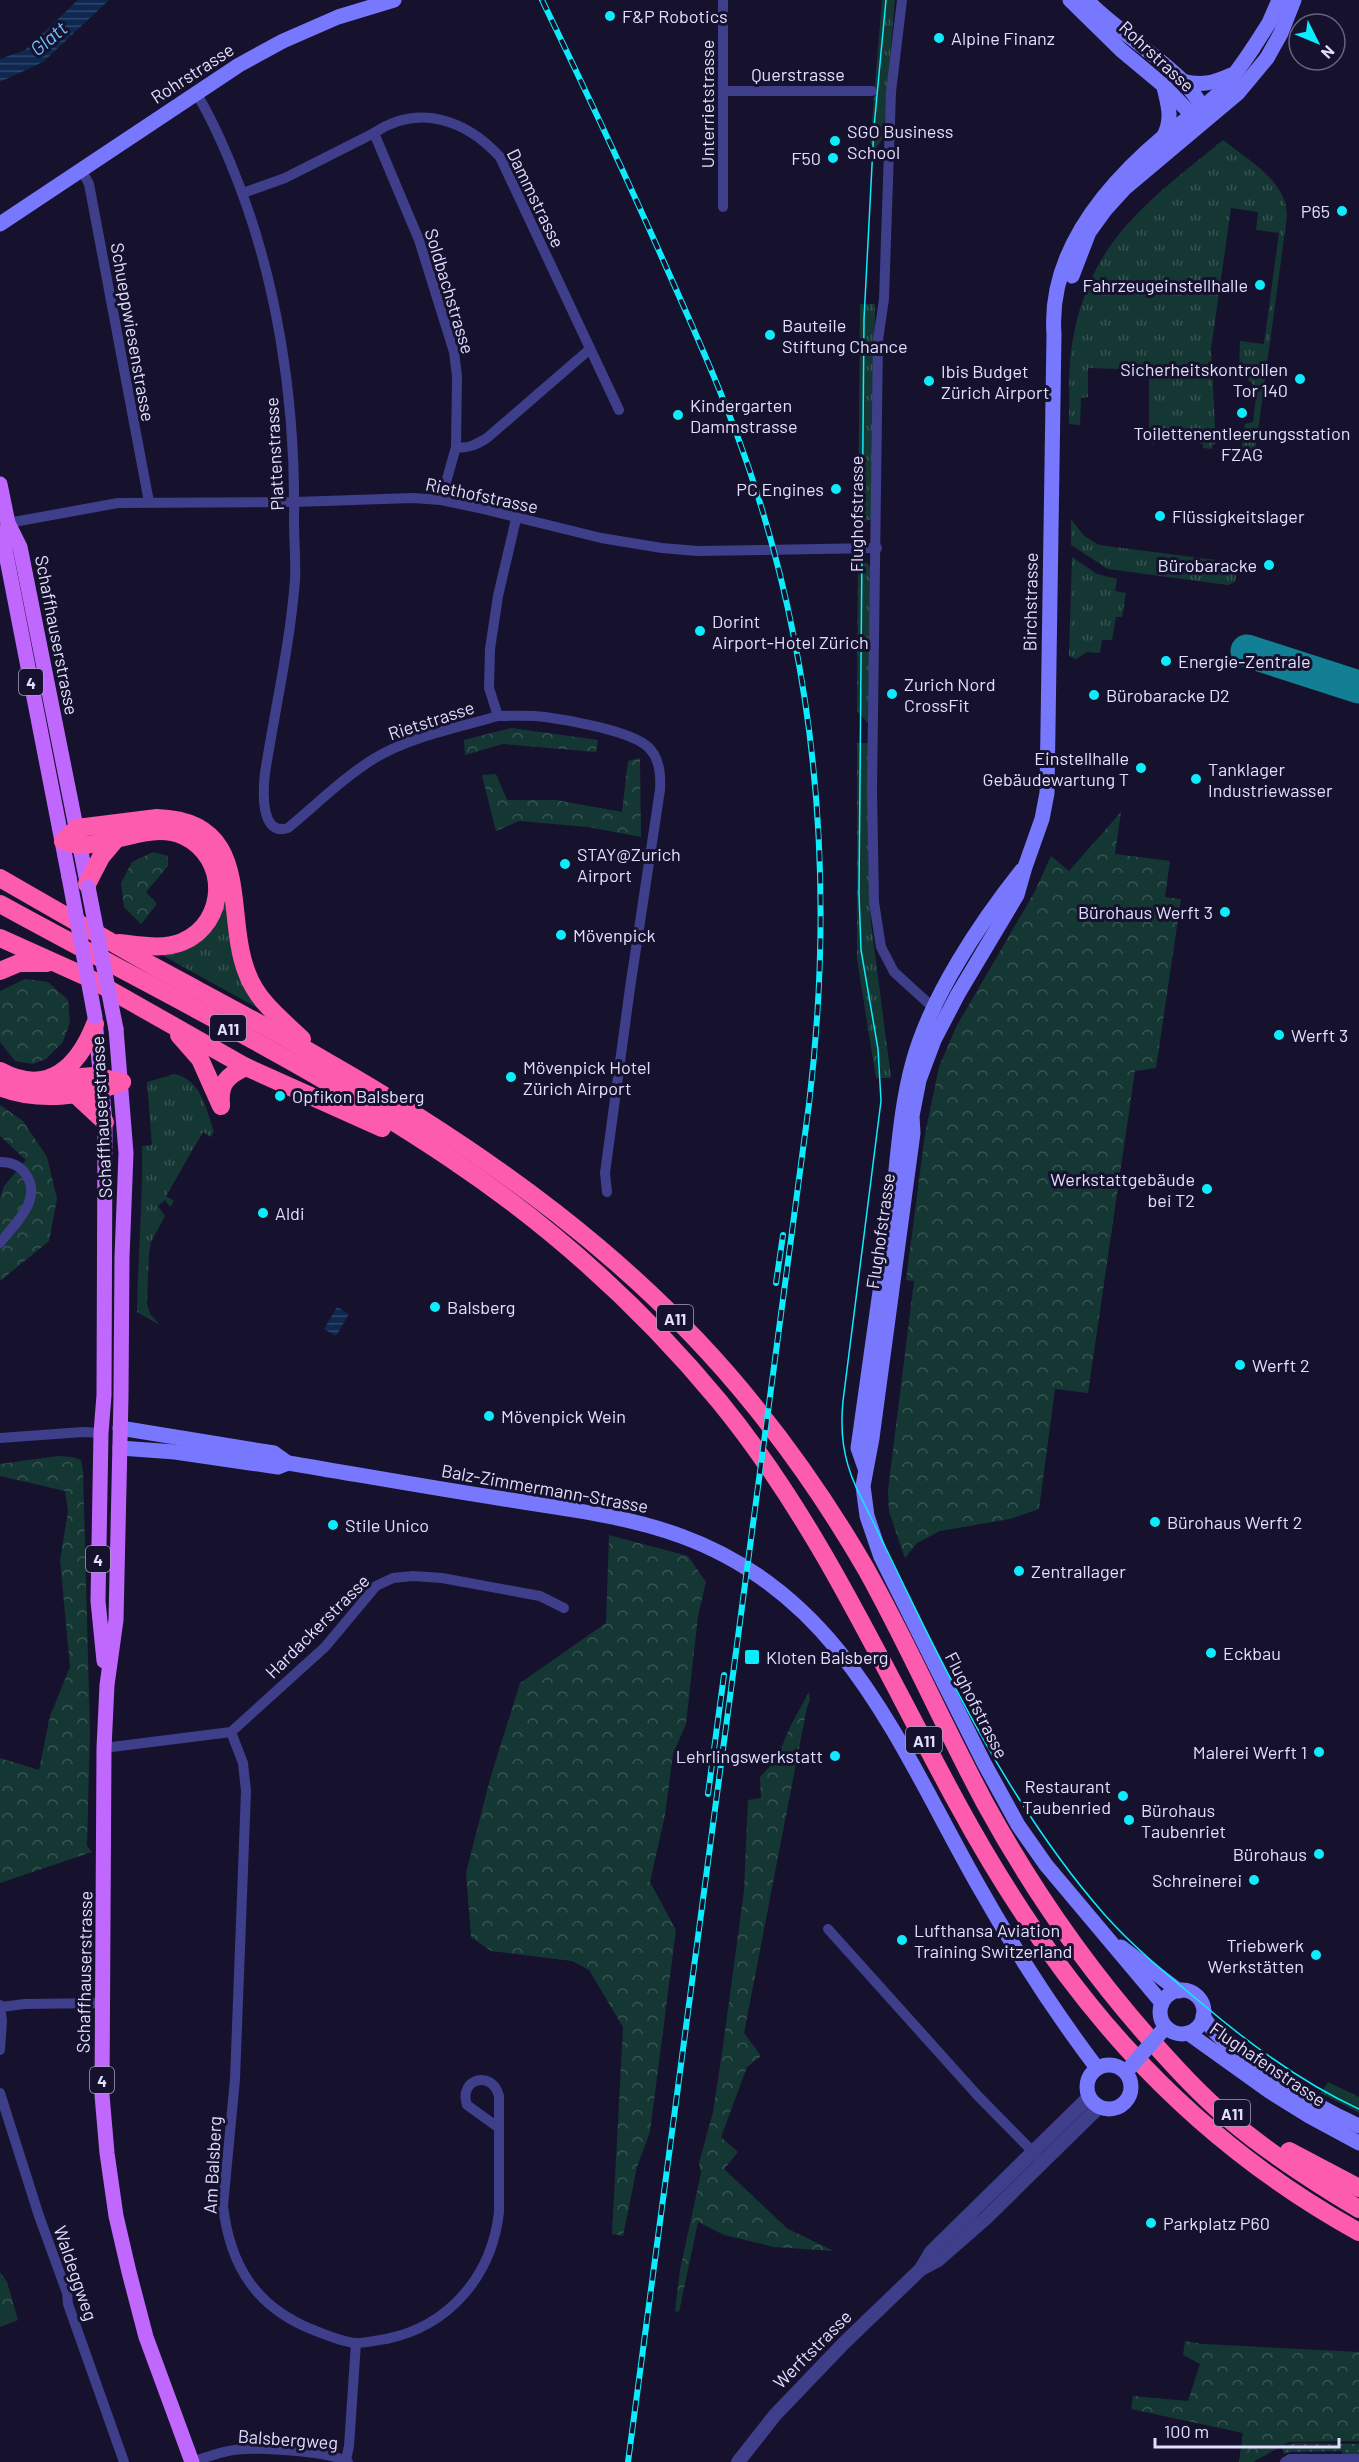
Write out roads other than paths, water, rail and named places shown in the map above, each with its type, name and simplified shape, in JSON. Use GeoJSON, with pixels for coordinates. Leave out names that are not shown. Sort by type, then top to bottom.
{"type":"FeatureCollection","features":[{"type":"Feature","properties":{"kind":"highway"},"geometry":{"type":"LineString","coordinates":[[73,838],[146,819],[169,818],[190,824],[210,838],[223,853],[231,874],[240,947],[250,982],[274,1014],[326,1060]]}},
{"type":"Feature","properties":{"kind":"highway"},"geometry":{"type":"LineString","coordinates":[[73,838],[117,838],[160,831],[175,833],[188,838],[210,859],[218,889],[210,918],[200,931],[185,941],[166,946],[111,942]]}},
{"type":"Feature","properties":{"kind":"highway"},"geometry":{"type":"LineString","coordinates":[[88,885],[97,863],[117,838]]}},
{"type":"Feature","properties":{"kind":"highway","name":"A11"},"geometry":{"type":"LineString","coordinates":[[0,878],[326,1060],[454,1139],[549,1207],[642,1285],[735,1382],[792,1454],[830,1509],[879,1595],[966,1768],[1007,1842],[1068,1939],[1126,2011],[1182,2070],[1244,2122],[1310,2163],[1359,2188]]}},
{"type":"Feature","properties":{"kind":"highway","name":"A11"},"geometry":{"type":"LineString","coordinates":[[0,904],[296,1066],[451,1160],[517,1207],[620,1294],[685,1361],[745,1434],[774,1474],[830,1563],[957,1803],[1005,1886],[1048,1953],[1114,2037],[1165,2090],[1210,2130],[1280,2182],[1359,2232]]}},
{"type":"Feature","properties":{"kind":"highway"},"geometry":{"type":"LineString","coordinates":[[0,938],[89,978],[246,1067],[451,1160]]}},
{"type":"Feature","properties":{"kind":"highway"},"geometry":{"type":"LineString","coordinates":[[0,971],[11,965],[27,962],[57,964]]}},
{"type":"Feature","properties":{"kind":"highway"},"geometry":{"type":"LineString","coordinates":[[163,1019],[200,1059],[221,1106],[219,1092],[223,1083],[231,1073],[246,1067]]}},
{"type":"Feature","properties":{"kind":"highway"},"geometry":{"type":"LineString","coordinates":[[50,1079],[75,1061],[87,1045],[95,1021]]}},
{"type":"Feature","properties":{"kind":"highway"},"geometry":{"type":"LineString","coordinates":[[0,1071],[24,1080],[122,1082]]}},
{"type":"Feature","properties":{"kind":"highway"},"geometry":{"type":"LineString","coordinates":[[0,1087],[20,1094],[76,1095],[103,1083]]}},
{"type":"Feature","properties":{"kind":"highway"},"geometry":{"type":"LineString","coordinates":[[76,1095],[105,1122]]}},
{"type":"Feature","properties":{"kind":"highway"},"geometry":{"type":"LineString","coordinates":[[1126,2011],[1178,2070],[1231,2121],[1277,2156],[1359,2209]]}},
{"type":"Feature","properties":{"kind":"main road","name":"Rohrstrasse"},"geometry":{"type":"LineString","coordinates":[[0,224],[239,65],[283,40],[338,17],[394,0]]}},
{"type":"Feature","properties":{"kind":"main road","name":"Rohrstrasse"},"geometry":{"type":"LineString","coordinates":[[1070,0],[1121,50],[1197,111]]}},
{"type":"Feature","properties":{"kind":"main road","name":"Rohrstrasse"},"geometry":{"type":"LineString","coordinates":[[1087,0],[1111,24],[1182,81],[1197,111]]}},
{"type":"Feature","properties":{"kind":"main road","name":"Birchstrasse"},"geometry":{"type":"LineString","coordinates":[[939,1012],[1003,892],[1024,867],[1036,840],[1047,793],[1054,305],[1064,267],[1074,240],[1089,214],[1109,188],[1164,136],[1220,92],[1253,48],[1269,23],[1279,0]]}},
{"type":"Feature","properties":{"kind":"main road","name":"Birchstrasse"},"geometry":{"type":"LineString","coordinates":[[1054,334],[1074,270],[1089,232],[1125,188],[1238,93],[1267,58],[1281,33],[1294,0]]}},
{"type":"Feature","properties":{"kind":"main road"},"geometry":{"type":"LineString","coordinates":[[1182,81],[1198,85],[1211,84],[1234,73]]}},
{"type":"Feature","properties":{"kind":"main road"},"geometry":{"type":"LineString","coordinates":[[1164,85],[1170,115],[1170,124],[1164,136]]}},
{"type":"Feature","properties":{"kind":"main road"},"geometry":{"type":"LineString","coordinates":[[1197,111],[1207,121]]}},
{"type":"Feature","properties":{"kind":"main road","name":"Rohrstrasse"},"geometry":{"type":"LineString","coordinates":[[0,215],[24,206]]}},
{"type":"Feature","properties":{"kind":"main road","name":"Schaffhauserstrasse"},"geometry":{"type":"LineString","coordinates":[[0,484],[8,523],[5,549],[73,838],[88,885],[116,1029],[122,1082],[126,1153],[116,1620],[106,1685],[104,1748],[102,2095],[116,2216],[146,2337],[192,2462]]}},
{"type":"Feature","properties":{"kind":"main road","name":"Schaffhauserstrasse"},"geometry":{"type":"LineString","coordinates":[[73,838],[69,877],[95,1021],[103,1083],[105,1122],[104,1395],[101,1433],[98,1602],[106,1685]]}},
{"type":"Feature","properties":{"kind":"main road","name":"Flughofstrasse"},"geometry":{"type":"LineString","coordinates":[[939,1012],[912,1116],[913,1133],[872,1438],[865,1467],[863,1486],[867,1516],[881,1557],[1018,1825],[1077,1906],[1106,1936],[1162,2003]]}},
{"type":"Feature","properties":{"kind":"main road"},"geometry":{"type":"LineString","coordinates":[[101,1433],[120,1428]]}},
{"type":"Feature","properties":{"kind":"main road","name":"Balz-Zimmermann-Strasse"},"geometry":{"type":"LineString","coordinates":[[120,1428],[274,1453],[288,1463],[636,1522],[682,1536],[728,1557],[780,1592],[808,1615],[854,1668],[917,1773],[976,1882],[1035,1981],[1097,2068]]}},
{"type":"Feature","properties":{"kind":"main road"},"geometry":{"type":"LineString","coordinates":[[101,1433],[120,1448]]}},
{"type":"Feature","properties":{"kind":"main road","name":"Balz-Zimmermann-Strasse"},"geometry":{"type":"LineString","coordinates":[[120,1448],[176,1452],[278,1467],[288,1463]]}},
{"type":"Feature","properties":{"kind":"main road","name":"Flughofstrasse"},"geometry":{"type":"LineString","coordinates":[[1106,1936],[1179,1991]]}},
{"type":"Feature","properties":{"kind":"main road"},"geometry":{"type":"LineString","coordinates":[[1188,1992],[1196,1996],[1203,2007],[1203,2016],[1198,2027],[1188,2033],[1176,2034],[1164,2029],[1160,2016],[1162,2003],[1171,1993],[1188,1992]]}},
{"type":"Feature","properties":{"kind":"main road","name":"Flughafenstrasse"},"geometry":{"type":"LineString","coordinates":[[1203,2016],[1219,2036],[1249,2060],[1317,2106],[1359,2126]]}},
{"type":"Feature","properties":{"kind":"main road"},"geometry":{"type":"LineString","coordinates":[[1126,2072],[1164,2029]]}},
{"type":"Feature","properties":{"kind":"main road","name":"Flughafenstrasse"},"geometry":{"type":"LineString","coordinates":[[1188,2033],[1269,2091],[1308,2116],[1359,2143]]}},
{"type":"Feature","properties":{"kind":"main road"},"geometry":{"type":"LineString","coordinates":[[1116,2066],[1126,2072],[1131,2086],[1126,2100],[1114,2109],[1094,2102],[1087,2091],[1089,2078],[1097,2068],[1116,2066]]}},
{"type":"Feature","properties":{"kind":"street","name":"Unterrietstrasse"},"geometry":{"type":"LineString","coordinates":[[723,0],[723,207]]}},
{"type":"Feature","properties":{"kind":"street","name":"Flughofstrasse"},"geometry":{"type":"LineString","coordinates":[[902,0],[891,92],[884,299],[878,340],[873,769],[874,891],[881,947],[894,972],[900,980],[939,1012]]}},
{"type":"Feature","properties":{"kind":"street","name":"Querstrasse"},"geometry":{"type":"LineString","coordinates":[[724,91],[872,91]]}},
{"type":"Feature","properties":{"kind":"street","name":"Plattenstrasse"},"geometry":{"type":"LineString","coordinates":[[196,93],[209,113],[243,193],[274,306],[285,371],[295,502],[295,579],[265,776],[264,808],[272,826]]}},
{"type":"Feature","properties":{"kind":"street","name":"Dammstrasse"},"geometry":{"type":"LineString","coordinates":[[243,193],[285,178],[374,133],[387,124],[425,118],[456,124],[476,134],[500,157],[619,410]]}},
{"type":"Feature","properties":{"kind":"street","name":"Soldbachstrasse"},"geometry":{"type":"LineString","coordinates":[[374,133],[419,240],[454,352],[458,376],[456,447],[441,500]]}},
{"type":"Feature","properties":{"kind":"street","name":"Schueppwiesenstrasse"},"geometry":{"type":"LineString","coordinates":[[81,169],[89,184],[149,502]]}},
{"type":"Feature","properties":{"kind":"street"},"geometry":{"type":"LineString","coordinates":[[456,447],[464,448],[475,445],[487,438],[590,349]]}},
{"type":"Feature","properties":{"kind":"street","name":"Riethofstrasse"},"geometry":{"type":"LineString","coordinates":[[8,523],[114,503],[295,502],[412,498],[441,500],[601,538],[670,549],[738,551],[877,548]]}},
{"type":"Feature","properties":{"kind":"street","name":"Rietstrasse"},"geometry":{"type":"LineString","coordinates":[[272,826],[282,830],[288,828],[355,772],[395,748],[414,740],[498,716],[489,688],[490,649],[498,596],[516,519]]}},
{"type":"Feature","properties":{"kind":"street"},"geometry":{"type":"LineString","coordinates":[[498,716],[543,717],[594,727],[637,740],[648,747],[656,757],[661,774],[605,1173],[606,1192]]}},
{"type":"Feature","properties":{"kind":"street"},"geometry":{"type":"LineString","coordinates":[[0,1162],[8,1162],[21,1169],[32,1186],[32,1199],[0,1243]]}},
{"type":"Feature","properties":{"kind":"street"},"geometry":{"type":"LineString","coordinates":[[0,1438],[83,1432],[101,1433]]}},
{"type":"Feature","properties":{"kind":"street","name":"Hardackerstrasse"},"geometry":{"type":"LineString","coordinates":[[231,1732],[325,1647],[376,1586],[393,1578],[413,1576],[442,1578],[540,1596],[564,1608]]}},
{"type":"Feature","properties":{"kind":"street"},"geometry":{"type":"LineString","coordinates":[[104,1748],[231,1732]]}},
{"type":"Feature","properties":{"kind":"street","name":"Am Balsberg"},"geometry":{"type":"LineString","coordinates":[[231,1732],[243,1763],[246,1791],[235,2079],[223,2189],[225,2226],[240,2269],[248,2282],[271,2306],[300,2325],[356,2343],[398,2336],[422,2327],[444,2314],[473,2284],[489,2256],[498,2223],[499,2128],[498,2091],[486,2080],[475,2081],[467,2088],[465,2099],[467,2105],[499,2128]]}},
{"type":"Feature","properties":{"kind":"street"},"geometry":{"type":"LineString","coordinates":[[828,1929],[971,2088],[1039,2158]]}},
{"type":"Feature","properties":{"kind":"street"},"geometry":{"type":"LineString","coordinates":[[0,2050],[0,2006],[103,2003]]}},
{"type":"Feature","properties":{"kind":"street","name":"Waldeggweg"},"geometry":{"type":"LineString","coordinates":[[0,2094],[39,2216],[67,2293],[68,2304],[124,2462]]}},
{"type":"Feature","properties":{"kind":"street","name":"Werftstrasse"},"geometry":{"type":"LineString","coordinates":[[738,2462],[781,2408],[845,2342],[921,2269],[938,2260],[985,2219],[1039,2158],[1094,2102]]}},
{"type":"Feature","properties":{"kind":"street","name":"Balsbergweg"},"geometry":{"type":"LineString","coordinates":[[192,2462],[219,2452],[246,2449],[327,2455],[347,2461],[356,2343]]}},
{"type":"Feature","properties":{"kind":"street"},"geometry":{"type":"LineString","coordinates":[[1285,2462],[1290,2459],[1359,2459]]}},
{"type":"Feature","properties":{"kind":"water","name":"Glatt"},"geometry":{"type":"Polygon","coordinates":[[[78,0],[109,0],[43,62],[0,82],[0,59],[25,50],[78,0]]]}},
{"type":"Feature","properties":{"kind":"water"},"geometry":{"type":"Polygon","coordinates":[[[337,1307],[349,1314],[336,1336],[324,1329],[337,1307]]]}},
{"type":"Feature","properties":{"kind":"tram line"},"geometry":{"type":"LineString","coordinates":[[886,0],[874,127],[864,319],[859,894],[861,950],[878,1049],[881,1101],[843,1401],[842,1434],[845,1455],[856,1487],[966,1709],[1030,1816],[1066,1867],[1104,1914],[1128,1939],[1223,2021],[1298,2076],[1359,2109]]}},
{"type":"Feature","properties":{"kind":"railway"},"geometry":{"type":"LineString","coordinates":[[542,0],[691,323],[726,406],[756,490],[778,566],[795,641],[816,794],[820,871],[817,1026],[809,1104],[628,2462]]}},
{"type":"Feature","properties":{"kind":"railway"},"geometry":{"type":"LineString","coordinates":[[776,1283],[783,1235]]}},
{"type":"Feature","properties":{"kind":"railway"},"geometry":{"type":"LineString","coordinates":[[708,1794],[724,1675]]}},
{"type":"Feature","properties":{"kind":"place","name":"F&P Robotics"},"geometry":{"type":"Point","coordinates":[610,16]}},
{"type":"Feature","properties":{"kind":"place","name":"Alpine Finanz"},"geometry":{"type":"Point","coordinates":[939,38]}},
{"type":"Feature","properties":{"kind":"place","name":"SGO Business School"},"geometry":{"type":"Point","coordinates":[835,141]}},
{"type":"Feature","properties":{"kind":"place","name":"F50"},"geometry":{"type":"Point","coordinates":[833,158]}},
{"type":"Feature","properties":{"kind":"place","name":"P65"},"geometry":{"type":"Point","coordinates":[1342,211]}},
{"type":"Feature","properties":{"kind":"place","name":"Fahrzeugeinstellhalle"},"geometry":{"type":"Point","coordinates":[1260,285]}},
{"type":"Feature","properties":{"kind":"place","name":"Bauteile Stiftung Chance"},"geometry":{"type":"Point","coordinates":[770,335]}},
{"type":"Feature","properties":{"kind":"place","name":"Sicherheitskontrollen Tor 140"},"geometry":{"type":"Point","coordinates":[1300,379]}},
{"type":"Feature","properties":{"kind":"place","name":"Ibis Budget Zürich Airport"},"geometry":{"type":"Point","coordinates":[929,381]}},
{"type":"Feature","properties":{"kind":"place","name":"Toilettenentleerungsstation FZAG"},"geometry":{"type":"Point","coordinates":[1242,413]}},
{"type":"Feature","properties":{"kind":"place","name":"Kindergarten Dammstrasse"},"geometry":{"type":"Point","coordinates":[678,415]}},
{"type":"Feature","properties":{"kind":"place","name":"PC Engines"},"geometry":{"type":"Point","coordinates":[836,489]}},
{"type":"Feature","properties":{"kind":"place","name":"Flüssigkeitslager"},"geometry":{"type":"Point","coordinates":[1160,516]}},
{"type":"Feature","properties":{"kind":"place","name":"Bürobaracke"},"geometry":{"type":"Point","coordinates":[1269,565]}},
{"type":"Feature","properties":{"kind":"place","name":"Dorint Airport-Hotel Zürich"},"geometry":{"type":"Point","coordinates":[700,631]}},
{"type":"Feature","properties":{"kind":"place","name":"Energie-Zentrale"},"geometry":{"type":"Point","coordinates":[1166,661]}},
{"type":"Feature","properties":{"kind":"place","name":"Zurich Nord CrossFit"},"geometry":{"type":"Point","coordinates":[892,694]}},
{"type":"Feature","properties":{"kind":"place","name":"Bürobaracke D2"},"geometry":{"type":"Point","coordinates":[1094,695]}},
{"type":"Feature","properties":{"kind":"place","name":"Einstellhalle Gebäudewartung T"},"geometry":{"type":"Point","coordinates":[1141,768]}},
{"type":"Feature","properties":{"kind":"place","name":"Tanklager Industriewasser"},"geometry":{"type":"Point","coordinates":[1196,779]}},
{"type":"Feature","properties":{"kind":"place","name":"STAY@Zurich Airport"},"geometry":{"type":"Point","coordinates":[565,864]}},
{"type":"Feature","properties":{"kind":"place","name":"Bürohaus Werft 3"},"geometry":{"type":"Point","coordinates":[1225,912]}},
{"type":"Feature","properties":{"kind":"place","name":"Mövenpick"},"geometry":{"type":"Point","coordinates":[561,935]}},
{"type":"Feature","properties":{"kind":"place","name":"Werft 3"},"geometry":{"type":"Point","coordinates":[1279,1035]}},
{"type":"Feature","properties":{"kind":"place","name":"Mövenpick Hotel Zürich Airport"},"geometry":{"type":"Point","coordinates":[511,1077]}},
{"type":"Feature","properties":{"kind":"place","name":"Opfikon Balsberg"},"geometry":{"type":"Point","coordinates":[280,1096]}},
{"type":"Feature","properties":{"kind":"place","name":"Werkstattgebäude bei T2"},"geometry":{"type":"Point","coordinates":[1207,1189]}},
{"type":"Feature","properties":{"kind":"place","name":"Aldi"},"geometry":{"type":"Point","coordinates":[263,1213]}},
{"type":"Feature","properties":{"kind":"place","name":"Balsberg"},"geometry":{"type":"Point","coordinates":[435,1307]}},
{"type":"Feature","properties":{"kind":"place","name":"Werft 2"},"geometry":{"type":"Point","coordinates":[1240,1365]}},
{"type":"Feature","properties":{"kind":"place","name":"Mövenpick Wein"},"geometry":{"type":"Point","coordinates":[489,1416]}},
{"type":"Feature","properties":{"kind":"place","name":"Bürohaus Werft 2"},"geometry":{"type":"Point","coordinates":[1155,1522]}},
{"type":"Feature","properties":{"kind":"place","name":"Stile Unico"},"geometry":{"type":"Point","coordinates":[333,1525]}},
{"type":"Feature","properties":{"kind":"place","name":"Zentrallager"},"geometry":{"type":"Point","coordinates":[1019,1571]}},
{"type":"Feature","properties":{"kind":"place","name":"Eckbau"},"geometry":{"type":"Point","coordinates":[1211,1653]}},
{"type":"Feature","properties":{"kind":"place","name":"Kloten Balsberg"},"geometry":{"type":"Point","coordinates":[752,1657]}},
{"type":"Feature","properties":{"kind":"place","name":"Malerei Werft 1"},"geometry":{"type":"Point","coordinates":[1319,1752]}},
{"type":"Feature","properties":{"kind":"place","name":"Lehrlingswerkstatt"},"geometry":{"type":"Point","coordinates":[835,1756]}},
{"type":"Feature","properties":{"kind":"place","name":"Restaurant Taubenried"},"geometry":{"type":"Point","coordinates":[1123,1796]}},
{"type":"Feature","properties":{"kind":"place","name":"Bürohaus Taubenriet"},"geometry":{"type":"Point","coordinates":[1129,1820]}},
{"type":"Feature","properties":{"kind":"place","name":"Bürohaus"},"geometry":{"type":"Point","coordinates":[1319,1854]}},
{"type":"Feature","properties":{"kind":"place","name":"Schreinerei"},"geometry":{"type":"Point","coordinates":[1254,1880]}},
{"type":"Feature","properties":{"kind":"place","name":"Lufthansa Aviation Training Switzerland"},"geometry":{"type":"Point","coordinates":[902,1940]}},
{"type":"Feature","properties":{"kind":"place","name":"Triebwerk Werkstätten"},"geometry":{"type":"Point","coordinates":[1316,1955]}},
{"type":"Feature","properties":{"kind":"place","name":"Parkplatz P60"},"geometry":{"type":"Point","coordinates":[1151,2223]}}]}
